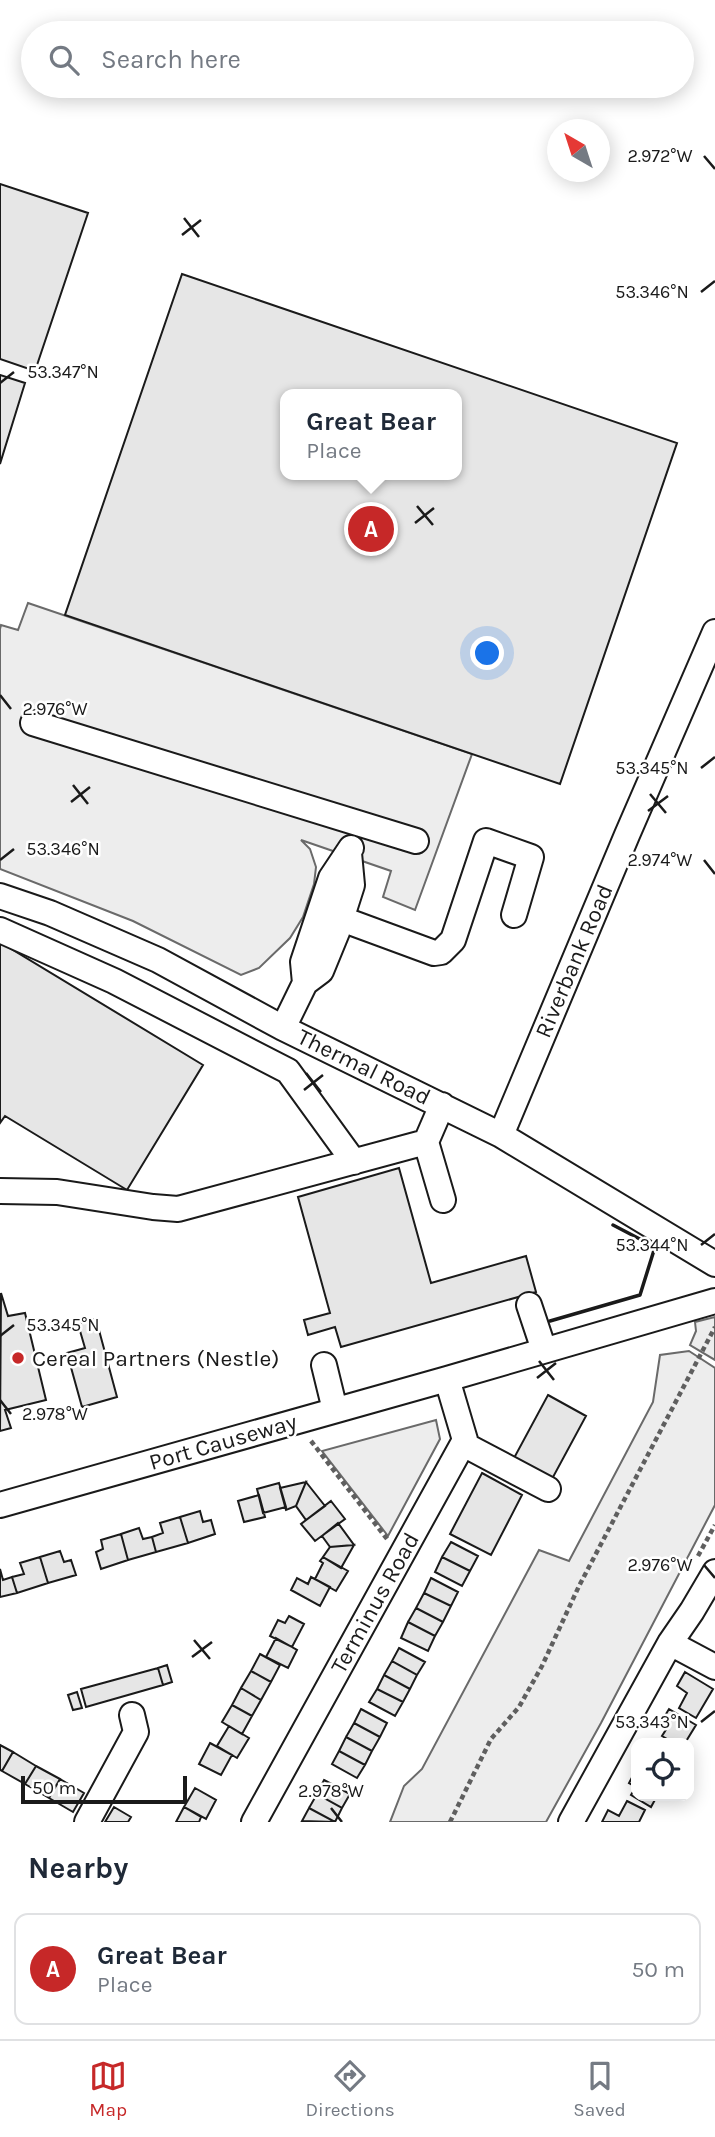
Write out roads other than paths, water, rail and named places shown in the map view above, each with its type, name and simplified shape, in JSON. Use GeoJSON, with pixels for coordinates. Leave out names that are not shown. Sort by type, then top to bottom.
{"type":"FeatureCollection","features":[{"type":"Feature","properties":{"kind":"street","name":"Riverbank Road"},"geometry":{"type":"LineString","coordinates":[[501,1135],[715,632]]}},
{"type":"Feature","properties":{"kind":"street"},"geometry":{"type":"LineString","coordinates":[[33,723],[416,841]]}},
{"type":"Feature","properties":{"kind":"street"},"geometry":{"type":"LineString","coordinates":[[283,1028],[305,983],[321,971],[331,914],[352,886],[349,853],[359,823]]}},
{"type":"Feature","properties":{"kind":"street"},"geometry":{"type":"LineString","coordinates":[[331,914],[434,953],[440,952],[453,940],[486,841],[531,857],[514,915]]}},
{"type":"Feature","properties":{"kind":"street","name":"Thermal Road"},"geometry":{"type":"LineString","coordinates":[[0,896],[50,913],[158,960],[283,1028],[501,1135],[715,1264]]}},
{"type":"Feature","properties":{"kind":"street"},"geometry":{"type":"LineString","coordinates":[[0,930],[114,981],[288,1071],[354,1162]]}},
{"type":"Feature","properties":{"kind":"street"},"geometry":{"type":"LineString","coordinates":[[442,1105],[426,1142],[443,1200]]}},
{"type":"Feature","properties":{"kind":"street"},"geometry":{"type":"LineString","coordinates":[[0,1191],[57,1192],[177,1209],[426,1142]]}},
{"type":"Feature","properties":{"kind":"street","name":"Port Causeway"},"geometry":{"type":"LineString","coordinates":[[0,1505],[714,1301]]}},
{"type":"Feature","properties":{"kind":"street"},"geometry":{"type":"LineString","coordinates":[[529,1305],[544,1350]]}},
{"type":"Feature","properties":{"kind":"street"},"geometry":{"type":"LineString","coordinates":[[324,1365],[335,1410]]}},
{"type":"Feature","properties":{"kind":"street"},"geometry":{"type":"LineString","coordinates":[[447,1379],[465,1440],[463,1444],[548,1489]]}},
{"type":"Feature","properties":{"kind":"street","name":"Terminus Road"},"geometry":{"type":"LineString","coordinates":[[254,1822],[463,1444]]}},
{"type":"Feature","properties":{"kind":"street"},"geometry":{"type":"LineString","coordinates":[[571,1822],[670,1643],[715,1572]]}},
{"type":"Feature","properties":{"kind":"street"},"geometry":{"type":"LineString","coordinates":[[670,1643],[715,1667]]}},
{"type":"Feature","properties":{"kind":"street"},"geometry":{"type":"LineString","coordinates":[[87,1822],[136,1732],[132,1715]]}},
{"type":"Feature","properties":{"kind":"place","name":"Great Bear"},"geometry":{"type":"Point","coordinates":[371,529]}},
{"type":"Feature","properties":{"kind":"place","name":"Cereal Partners (Nestle)"},"geometry":{"type":"Point","coordinates":[18,1358]}}]}
